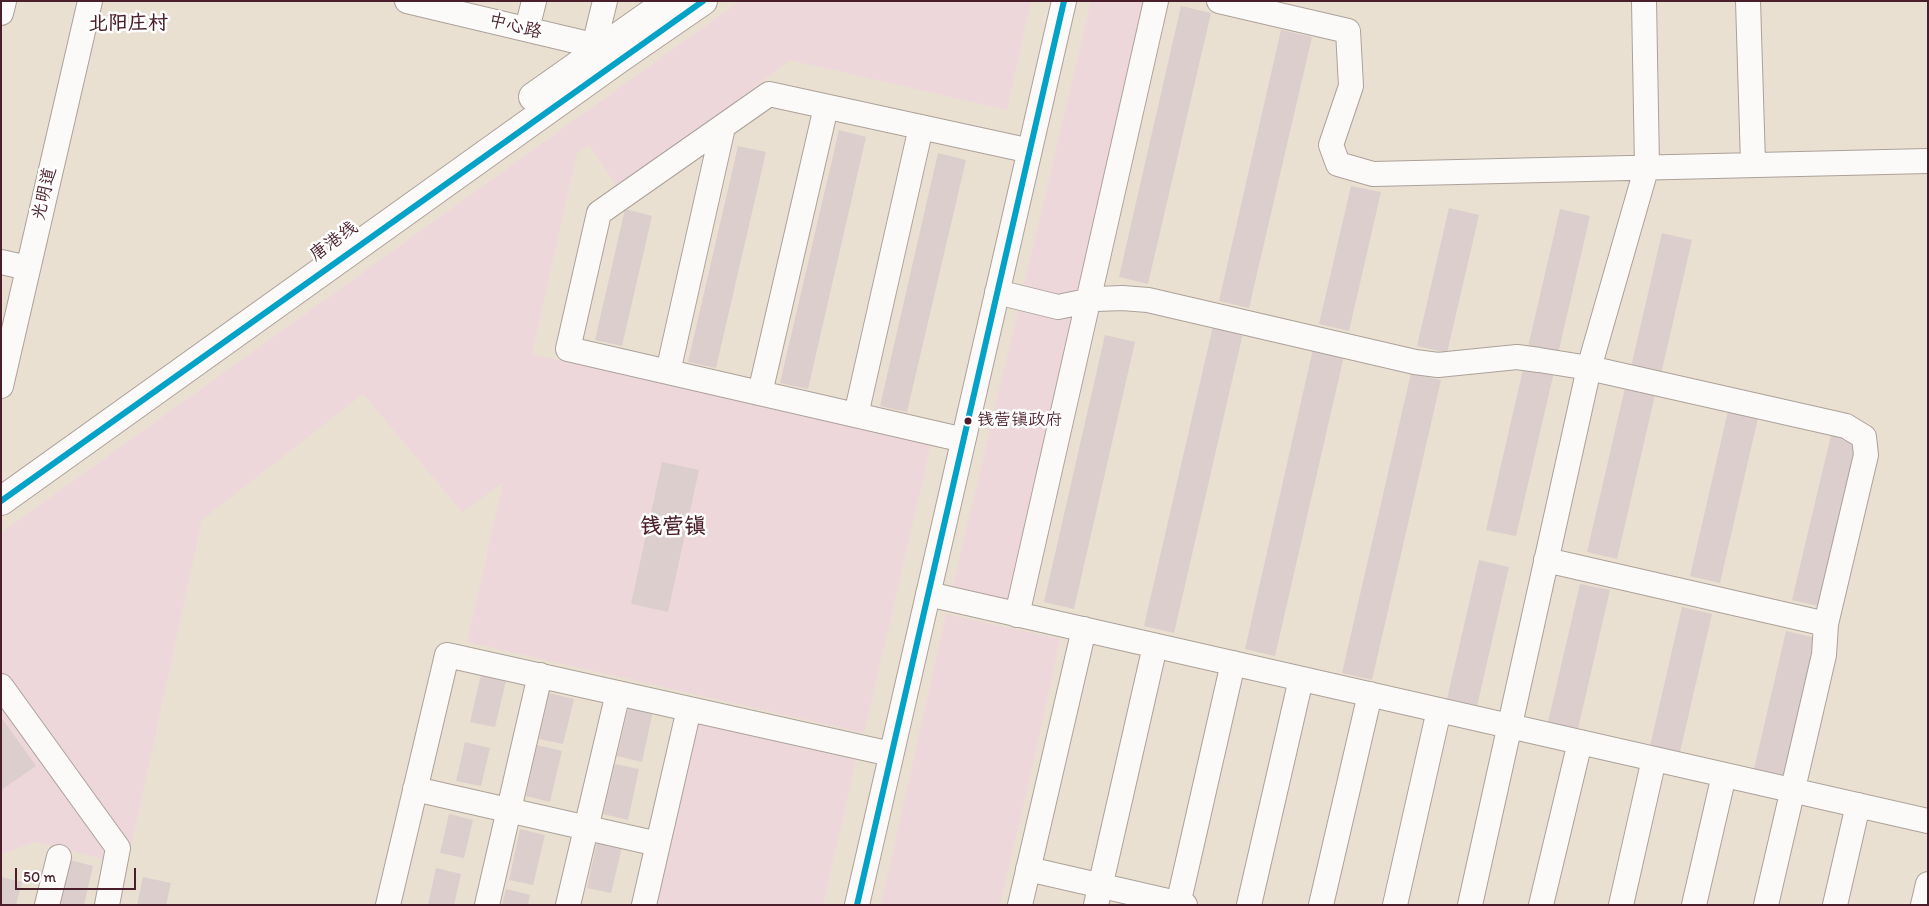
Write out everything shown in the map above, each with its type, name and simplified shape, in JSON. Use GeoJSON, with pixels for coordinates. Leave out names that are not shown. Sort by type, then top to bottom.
{"type":"FeatureCollection","features":[{"type":"Feature","properties":{"kind":"highway","name":"唐港线"},"geometry":{"type":"LineString","coordinates":[[1,500],[669,1]]}},
{"type":"Feature","properties":{"kind":"highway","name":"唐港线"},"geometry":{"type":"LineString","coordinates":[[1,486],[605,50],[703,1]]}},
{"type":"Feature","properties":{"kind":"street"},"geometry":{"type":"LineString","coordinates":[[1,13],[4,1]]}},
{"type":"Feature","properties":{"kind":"street","name":"光明道"},"geometry":{"type":"LineString","coordinates":[[1,386],[90,1]]}},
{"type":"Feature","properties":{"kind":"street","name":"中心路"},"geometry":{"type":"LineString","coordinates":[[408,1],[463,8],[527,30],[605,50]]}},
{"type":"Feature","properties":{"kind":"street"},"geometry":{"type":"LineString","coordinates":[[527,30],[534,1]]}},
{"type":"Feature","properties":{"kind":"street"},"geometry":{"type":"LineString","coordinates":[[605,1],[605,50]]}},
{"type":"Feature","properties":{"kind":"street"},"geometry":{"type":"LineString","coordinates":[[857,905],[885,752],[951,437],[1051,1]]}},
{"type":"Feature","properties":{"kind":"street"},"geometry":{"type":"LineString","coordinates":[[843,905],[928,594],[1064,1]]}},
{"type":"Feature","properties":{"kind":"street"},"geometry":{"type":"LineString","coordinates":[[1017,615],[1156,1]]}},
{"type":"Feature","properties":{"kind":"street"},"geometry":{"type":"LineString","coordinates":[[1219,1],[1270,7],[1348,31],[1351,86],[1331,145],[1338,164],[1373,174],[1647,166],[1928,161]]}},
{"type":"Feature","properties":{"kind":"street"},"geometry":{"type":"LineString","coordinates":[[1470,905],[1589,368],[1647,166],[1644,1]]}},
{"type":"Feature","properties":{"kind":"street"},"geometry":{"type":"LineString","coordinates":[[1748,1],[1753,164]]}},
{"type":"Feature","properties":{"kind":"street"},"geometry":{"type":"LineString","coordinates":[[951,437],[568,349],[570,340],[600,213],[769,94],[1017,148]]}},
{"type":"Feature","properties":{"kind":"street"},"geometry":{"type":"LineString","coordinates":[[760,393],[826,107]]}},
{"type":"Feature","properties":{"kind":"street"},"geometry":{"type":"LineString","coordinates":[[668,372],[723,127]]}},
{"type":"Feature","properties":{"kind":"street"},"geometry":{"type":"LineString","coordinates":[[856,415],[921,128]]}},
{"type":"Feature","properties":{"kind":"street"},"geometry":{"type":"LineString","coordinates":[[1,262],[28,268]]}},
{"type":"Feature","properties":{"kind":"street"},"geometry":{"type":"LineString","coordinates":[[997,292],[1058,307],[1122,298],[1148,300],[1415,362],[1438,365],[1517,357],[1589,368],[1846,426],[1864,437],[1866,455],[1826,624],[1824,655],[1766,905]]}},
{"type":"Feature","properties":{"kind":"street"},"geometry":{"type":"LineString","coordinates":[[1546,560],[1826,624]]}},
{"type":"Feature","properties":{"kind":"street"},"geometry":{"type":"LineString","coordinates":[[928,594],[1928,821]]}},
{"type":"Feature","properties":{"kind":"street"},"geometry":{"type":"LineString","coordinates":[[1020,905],[1084,630]]}},
{"type":"Feature","properties":{"kind":"street"},"geometry":{"type":"LineString","coordinates":[[1098,895],[1156,646]]}},
{"type":"Feature","properties":{"kind":"street"},"geometry":{"type":"LineString","coordinates":[[388,905],[447,655],[885,752]]}},
{"type":"Feature","properties":{"kind":"street"},"geometry":{"type":"LineString","coordinates":[[1028,869],[1098,895],[1180,904],[1233,663]]}},
{"type":"Feature","properties":{"kind":"street"},"geometry":{"type":"LineString","coordinates":[[487,905],[540,676]]}},
{"type":"Feature","properties":{"kind":"street"},"geometry":{"type":"LineString","coordinates":[[1249,905],[1301,679]]}},
{"type":"Feature","properties":{"kind":"street"},"geometry":{"type":"LineString","coordinates":[[1,686],[118,848],[107,905]]}},
{"type":"Feature","properties":{"kind":"street"},"geometry":{"type":"LineString","coordinates":[[568,905],[618,693]]}},
{"type":"Feature","properties":{"kind":"street"},"geometry":{"type":"LineString","coordinates":[[1322,905],[1370,694]]}},
{"type":"Feature","properties":{"kind":"street"},"geometry":{"type":"LineString","coordinates":[[644,905],[689,709]]}},
{"type":"Feature","properties":{"kind":"street"},"geometry":{"type":"LineString","coordinates":[[1395,905],[1439,710]]}},
{"type":"Feature","properties":{"kind":"street"},"geometry":{"type":"LineString","coordinates":[[1541,905],[1580,742]]}},
{"type":"Feature","properties":{"kind":"street"},"geometry":{"type":"LineString","coordinates":[[1621,905],[1654,759]]}},
{"type":"Feature","properties":{"kind":"street"},"geometry":{"type":"LineString","coordinates":[[1694,905],[1724,775]]}},
{"type":"Feature","properties":{"kind":"street"},"geometry":{"type":"LineString","coordinates":[[415,790],[658,844]]}},
{"type":"Feature","properties":{"kind":"street"},"geometry":{"type":"LineString","coordinates":[[1835,905],[1858,805]]}},
{"type":"Feature","properties":{"kind":"street"},"geometry":{"type":"LineString","coordinates":[[47,905],[58,857]]}},
{"type":"Feature","properties":{"kind":"street"},"geometry":{"type":"LineString","coordinates":[[1923,905],[1928,884]]}},
{"type":"Feature","properties":{"kind":"shaded area"},"geometry":{"type":"Polygon","coordinates":[[[740,1],[1031,1],[1007,110],[790,60],[620,191],[589,145],[577,153],[532,354],[931,445],[864,733],[467,642],[503,483],[462,512],[363,394],[202,520],[127,865],[36,842],[1,854],[1,533],[740,1]]]}},
{"type":"Feature","properties":{"kind":"shaded area"},"geometry":{"type":"Polygon","coordinates":[[[1091,1],[1149,1],[1007,603],[952,590],[1091,1]]]}},
{"type":"Feature","properties":{"kind":"shaded area"},"geometry":{"type":"Polygon","coordinates":[[[946,614],[1060,639],[1032,769],[1000,905],[881,905],[946,614]]]}},
{"type":"Feature","properties":{"kind":"shaded area"},"geometry":{"type":"Polygon","coordinates":[[[696,723],[856,760],[823,905],[654,905],[696,723]]]}},
{"type":"Feature","properties":{"kind":"building"},"geometry":{"type":"Polygon","coordinates":[[[1181,6],[1211,13],[1148,284],[1119,277],[1181,6]]]}},
{"type":"Feature","properties":{"kind":"building"},"geometry":{"type":"Polygon","coordinates":[[[1281,30],[1312,37],[1249,308],[1219,301],[1281,30]]]}},
{"type":"Feature","properties":{"kind":"building"},"geometry":{"type":"Polygon","coordinates":[[[839,130],[866,137],[808,389],[780,383],[839,130]]]}},
{"type":"Feature","properties":{"kind":"building"},"geometry":{"type":"Polygon","coordinates":[[[738,146],[766,152],[716,368],[688,362],[738,146]]]}},
{"type":"Feature","properties":{"kind":"building"},"geometry":{"type":"Polygon","coordinates":[[[938,153],[966,160],[907,412],[880,406],[938,153]]]}},
{"type":"Feature","properties":{"kind":"building"},"geometry":{"type":"Polygon","coordinates":[[[1351,186],[1381,192],[1349,331],[1319,324],[1351,186]]]}},
{"type":"Feature","properties":{"kind":"building"},"geometry":{"type":"Polygon","coordinates":[[[1449,208],[1479,215],[1447,353],[1417,346],[1449,208]]]}},
{"type":"Feature","properties":{"kind":"building"},"geometry":{"type":"Polygon","coordinates":[[[625,209],[652,216],[622,346],[595,340],[625,209]]]}},
{"type":"Feature","properties":{"kind":"building"},"geometry":{"type":"Polygon","coordinates":[[[1560,209],[1590,216],[1558,354],[1528,347],[1560,209]]]}},
{"type":"Feature","properties":{"kind":"building"},"geometry":{"type":"Polygon","coordinates":[[[1662,233],[1692,240],[1660,378],[1630,371],[1662,233]]]}},
{"type":"Feature","properties":{"kind":"building"},"geometry":{"type":"Polygon","coordinates":[[[1213,326],[1243,333],[1174,633],[1144,626],[1213,326]]]}},
{"type":"Feature","properties":{"kind":"building"},"geometry":{"type":"Polygon","coordinates":[[[1105,335],[1135,342],[1074,609],[1044,602],[1105,335]]]}},
{"type":"Feature","properties":{"kind":"building"},"geometry":{"type":"Polygon","coordinates":[[[1313,349],[1344,356],[1275,656],[1245,649],[1313,349]]]}},
{"type":"Feature","properties":{"kind":"building"},"geometry":{"type":"Polygon","coordinates":[[[1524,365],[1554,372],[1516,536],[1486,530],[1524,365]]]}},
{"type":"Feature","properties":{"kind":"building"},"geometry":{"type":"Polygon","coordinates":[[[1411,373],[1441,380],[1372,680],[1342,673],[1411,373]]]}},
{"type":"Feature","properties":{"kind":"building"},"geometry":{"type":"Polygon","coordinates":[[[1625,388],[1655,395],[1617,559],[1587,552],[1625,388]]]}},
{"type":"Feature","properties":{"kind":"building"},"geometry":{"type":"Polygon","coordinates":[[[1728,411],[1758,418],[1720,583],[1690,576],[1728,411]]]}},
{"type":"Feature","properties":{"kind":"building"},"geometry":{"type":"Polygon","coordinates":[[[1831,435],[1861,442],[1823,607],[1792,600],[1831,435]]]}},
{"type":"Feature","properties":{"kind":"building"},"geometry":{"type":"Polygon","coordinates":[[[662,462],[699,470],[668,612],[631,604],[662,462]]]}},
{"type":"Feature","properties":{"kind":"building"},"geometry":{"type":"Polygon","coordinates":[[[1479,560],[1509,567],[1477,706],[1447,699],[1479,560]]]}},
{"type":"Feature","properties":{"kind":"building"},"geometry":{"type":"Polygon","coordinates":[[[1580,584],[1610,590],[1578,729],[1548,722],[1580,584]]]}},
{"type":"Feature","properties":{"kind":"building"},"geometry":{"type":"Polygon","coordinates":[[[1682,607],[1712,614],[1680,752],[1650,746],[1682,607]]]}},
{"type":"Feature","properties":{"kind":"building"},"geometry":{"type":"Polygon","coordinates":[[[1786,631],[1816,638],[1784,776],[1754,769],[1786,631]]]}},
{"type":"Feature","properties":{"kind":"building"},"geometry":{"type":"Polygon","coordinates":[[[481,675],[506,681],[495,727],[470,722],[481,675]]]}},
{"type":"Feature","properties":{"kind":"building"},"geometry":{"type":"Polygon","coordinates":[[[549,693],[574,699],[563,744],[539,739],[549,693]]]}},
{"type":"Feature","properties":{"kind":"building"},"geometry":{"type":"Polygon","coordinates":[[[629,705],[653,711],[642,762],[617,756],[629,705]]]}},
{"type":"Feature","properties":{"kind":"building"},"geometry":{"type":"Polygon","coordinates":[[[1,717],[36,766],[1,790],[1,717]]]}},
{"type":"Feature","properties":{"kind":"building"},"geometry":{"type":"Polygon","coordinates":[[[465,742],[490,748],[481,786],[456,781],[465,742]]]}},
{"type":"Feature","properties":{"kind":"building"},"geometry":{"type":"Polygon","coordinates":[[[537,745],[562,751],[550,802],[526,796],[537,745]]]}},
{"type":"Feature","properties":{"kind":"building"},"geometry":{"type":"Polygon","coordinates":[[[615,764],[639,769],[628,820],[603,814],[615,764]]]}},
{"type":"Feature","properties":{"kind":"building"},"geometry":{"type":"Polygon","coordinates":[[[449,814],[473,820],[464,858],[440,853],[449,814]]]}},
{"type":"Feature","properties":{"kind":"building"},"geometry":{"type":"Polygon","coordinates":[[[520,829],[545,835],[533,885],[509,880],[520,829]]]}},
{"type":"Feature","properties":{"kind":"building"},"geometry":{"type":"Polygon","coordinates":[[[598,837],[623,843],[611,893],[587,888],[598,837]]]}},
{"type":"Feature","properties":{"kind":"building"},"geometry":{"type":"Polygon","coordinates":[[[66,859],[93,866],[84,905],[55,905],[66,859]]]}},
{"type":"Feature","properties":{"kind":"building"},"geometry":{"type":"Polygon","coordinates":[[[436,868],[461,874],[454,905],[428,905],[436,868]]]}},
{"type":"Feature","properties":{"kind":"building"},"geometry":{"type":"Polygon","coordinates":[[[1,877],[22,882],[16,905],[1,905],[1,877]]]}},
{"type":"Feature","properties":{"kind":"building"},"geometry":{"type":"Polygon","coordinates":[[[143,877],[171,883],[166,905],[137,905],[143,877]]]}},
{"type":"Feature","properties":{"kind":"building"},"geometry":{"type":"Polygon","coordinates":[[[506,889],[530,895],[528,905],[502,905],[506,889]]]}},
{"type":"Feature","properties":{"kind":"transit line"},"geometry":{"type":"LineString","coordinates":[[1,501],[703,1]]}},
{"type":"Feature","properties":{"kind":"transit line"},"geometry":{"type":"LineString","coordinates":[[857,905],[1064,1]]}},
{"type":"Feature","properties":{"kind":"place","name":"钱营镇政府"},"geometry":{"type":"Point","coordinates":[968,421]}},
{"type":"Feature","properties":{"kind":"district","name":"北阳庄村"},"geometry":{"type":"Point","coordinates":[128,24]}},
{"type":"Feature","properties":{"kind":"district","name":"钱营镇"},"geometry":{"type":"Point","coordinates":[673,527]}}]}
